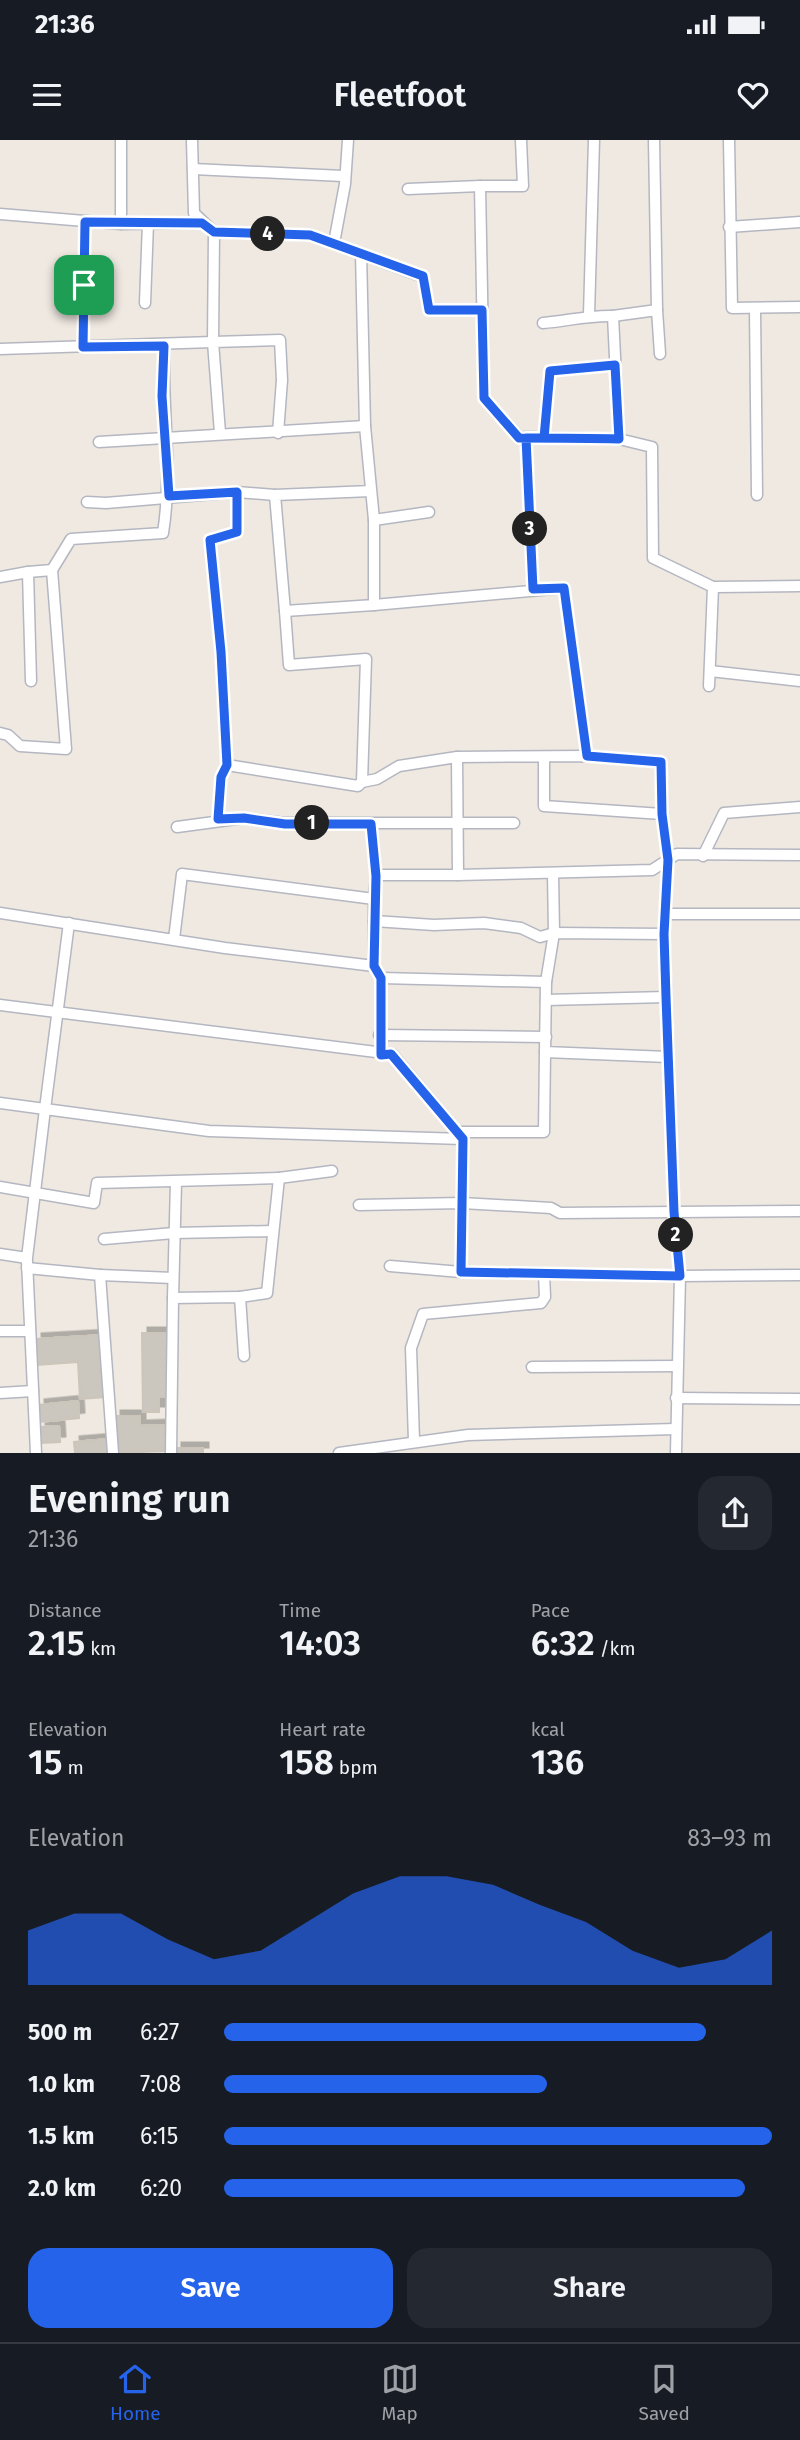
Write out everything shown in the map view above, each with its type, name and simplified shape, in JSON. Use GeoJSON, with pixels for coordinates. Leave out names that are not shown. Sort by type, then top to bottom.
{"type":"FeatureCollection","features":[{"type":"Feature","properties":{"kind":"street"},"geometry":{"type":"LineString","coordinates":[[121,140],[121,225]]}},
{"type":"Feature","properties":{"kind":"street"},"geometry":{"type":"LineString","coordinates":[[192,140],[194,214],[214,232],[310,235],[423,276],[429,310],[482,310]]}},
{"type":"Feature","properties":{"kind":"street"},"geometry":{"type":"LineString","coordinates":[[334,243],[345,184],[343,176],[348,140]]}},
{"type":"Feature","properties":{"kind":"street"},"geometry":{"type":"LineString","coordinates":[[408,189],[523,186],[521,140]]}},
{"type":"Feature","properties":{"kind":"street"},"geometry":{"type":"LineString","coordinates":[[589,315],[594,140]]}},
{"type":"Feature","properties":{"kind":"street"},"geometry":{"type":"LineString","coordinates":[[654,140],[660,354]]}},
{"type":"Feature","properties":{"kind":"street"},"geometry":{"type":"LineString","coordinates":[[729,140],[733,308],[800,307]]}},
{"type":"Feature","properties":{"kind":"street"},"geometry":{"type":"LineString","coordinates":[[193,169],[343,176]]}},
{"type":"Feature","properties":{"kind":"street"},"geometry":{"type":"LineString","coordinates":[[480,186],[484,398],[519,438],[619,439],[652,447],[653,558],[713,587],[800,586]]}},
{"type":"Feature","properties":{"kind":"street"},"geometry":{"type":"LineString","coordinates":[[0,214],[121,225],[202,223]]}},
{"type":"Feature","properties":{"kind":"street"},"geometry":{"type":"LineString","coordinates":[[83,347],[85,222]]}},
{"type":"Feature","properties":{"kind":"street"},"geometry":{"type":"LineString","coordinates":[[729,227],[800,222]]}},
{"type":"Feature","properties":{"kind":"street"},"geometry":{"type":"LineString","coordinates":[[145,303],[148,223]]}},
{"type":"Feature","properties":{"kind":"street"},"geometry":{"type":"LineString","coordinates":[[214,232],[213,342],[220,433]]}},
{"type":"Feature","properties":{"kind":"street"},"geometry":{"type":"LineString","coordinates":[[362,253],[365,426],[374,520],[374,605]]}},
{"type":"Feature","properties":{"kind":"street"},"geometry":{"type":"LineString","coordinates":[[755,309],[757,495]]}},
{"type":"Feature","properties":{"kind":"street"},"geometry":{"type":"LineString","coordinates":[[543,323],[582,319],[589,315],[613,316],[657,310]]}},
{"type":"Feature","properties":{"kind":"street"},"geometry":{"type":"LineString","coordinates":[[613,316],[619,439]]}},
{"type":"Feature","properties":{"kind":"street"},"geometry":{"type":"LineString","coordinates":[[0,349],[164,346],[280,340],[282,380],[278,433]]}},
{"type":"Feature","properties":{"kind":"street"},"geometry":{"type":"LineString","coordinates":[[0,733],[8,735],[20,746],[66,750],[52,570],[71,539],[163,533],[169,496],[167,437],[162,396],[164,346]]}},
{"type":"Feature","properties":{"kind":"street"},"geometry":{"type":"LineString","coordinates":[[544,438],[550,371],[615,365]]}},
{"type":"Feature","properties":{"kind":"street"},"geometry":{"type":"LineString","coordinates":[[99,442],[365,426]]}},
{"type":"Feature","properties":{"kind":"street"},"geometry":{"type":"LineString","coordinates":[[526,438],[533,589]]}},
{"type":"Feature","properties":{"kind":"street"},"geometry":{"type":"LineString","coordinates":[[87,502],[106,503],[237,492],[275,495],[371,491]]}},
{"type":"Feature","properties":{"kind":"street"},"geometry":{"type":"LineString","coordinates":[[218,819],[221,777],[227,765],[221,652],[210,540],[237,532],[237,492]]}},
{"type":"Feature","properties":{"kind":"street"},"geometry":{"type":"LineString","coordinates":[[275,495],[289,665],[366,659],[362,782]]}},
{"type":"Feature","properties":{"kind":"street"},"geometry":{"type":"LineString","coordinates":[[374,520],[429,512]]}},
{"type":"Feature","properties":{"kind":"street"},"geometry":{"type":"LineString","coordinates":[[0,577],[52,570]]}},
{"type":"Feature","properties":{"kind":"street"},"geometry":{"type":"LineString","coordinates":[[28,572],[30,681]]}},
{"type":"Feature","properties":{"kind":"street"},"geometry":{"type":"LineString","coordinates":[[709,686],[713,587]]}},
{"type":"Feature","properties":{"kind":"street"},"geometry":{"type":"LineString","coordinates":[[285,611],[564,588],[587,756]]}},
{"type":"Feature","properties":{"kind":"street"},"geometry":{"type":"LineString","coordinates":[[710,671],[800,681]]}},
{"type":"Feature","properties":{"kind":"street"},"geometry":{"type":"LineString","coordinates":[[227,765],[358,786],[399,766],[457,757],[587,756],[661,762],[662,814],[668,860],[664,934],[668,1057],[674,1212],[680,1276],[676,1453]]}},
{"type":"Feature","properties":{"kind":"street"},"geometry":{"type":"LineString","coordinates":[[457,757],[458,875]]}},
{"type":"Feature","properties":{"kind":"street"},"geometry":{"type":"LineString","coordinates":[[544,758],[544,806],[662,814]]}},
{"type":"Feature","properties":{"kind":"street"},"geometry":{"type":"LineString","coordinates":[[704,856],[724,813],[800,807]]}},
{"type":"Feature","properties":{"kind":"street"},"geometry":{"type":"LineString","coordinates":[[177,827],[218,819],[244,818],[285,824],[514,823]]}},
{"type":"Feature","properties":{"kind":"street"},"geometry":{"type":"LineString","coordinates":[[371,824],[376,876],[374,966],[381,978],[381,1055]]}},
{"type":"Feature","properties":{"kind":"street"},"geometry":{"type":"LineString","coordinates":[[376,876],[652,870],[677,854],[800,855]]}},
{"type":"Feature","properties":{"kind":"street"},"geometry":{"type":"LineString","coordinates":[[174,939],[182,874],[374,899]]}},
{"type":"Feature","properties":{"kind":"street"},"geometry":{"type":"LineString","coordinates":[[0,1103],[209,1131],[460,1135],[544,1132],[546,982],[554,933],[553,874]]}},
{"type":"Feature","properties":{"kind":"street"},"geometry":{"type":"LineString","coordinates":[[0,913],[374,966]]}},
{"type":"Feature","properties":{"kind":"street"},"geometry":{"type":"LineString","coordinates":[[665,914],[800,914]]}},
{"type":"Feature","properties":{"kind":"street"},"geometry":{"type":"LineString","coordinates":[[374,921],[435,925],[484,923],[521,928],[540,937],[554,933],[664,934]]}},
{"type":"Feature","properties":{"kind":"street"},"geometry":{"type":"LineString","coordinates":[[36,1453],[27,1263],[69,923]]}},
{"type":"Feature","properties":{"kind":"street"},"geometry":{"type":"LineString","coordinates":[[381,978],[546,982]]}},
{"type":"Feature","properties":{"kind":"street"},"geometry":{"type":"LineString","coordinates":[[546,1000],[666,997]]}},
{"type":"Feature","properties":{"kind":"street"},"geometry":{"type":"LineString","coordinates":[[0,1005],[381,1055],[391,1054],[460,1135],[461,1272]]}},
{"type":"Feature","properties":{"kind":"street"},"geometry":{"type":"LineString","coordinates":[[379,1035],[545,1037]]}},
{"type":"Feature","properties":{"kind":"street"},"geometry":{"type":"LineString","coordinates":[[545,1052],[668,1057]]}},
{"type":"Feature","properties":{"kind":"street"},"geometry":{"type":"LineString","coordinates":[[0,1187],[94,1203],[97,1183],[279,1178],[332,1171]]}},
{"type":"Feature","properties":{"kind":"street"},"geometry":{"type":"LineString","coordinates":[[173,1298],[240,1297],[267,1293],[279,1178]]}},
{"type":"Feature","properties":{"kind":"street"},"geometry":{"type":"LineString","coordinates":[[171,1453],[176,1182]]}},
{"type":"Feature","properties":{"kind":"street"},"geometry":{"type":"LineString","coordinates":[[359,1205],[462,1203],[551,1208],[560,1213],[800,1211]]}},
{"type":"Feature","properties":{"kind":"street"},"geometry":{"type":"LineString","coordinates":[[104,1239],[174,1233],[273,1231]]}},
{"type":"Feature","properties":{"kind":"street"},"geometry":{"type":"LineString","coordinates":[[0,1254],[27,1263],[100,1275],[173,1278]]}},
{"type":"Feature","properties":{"kind":"street"},"geometry":{"type":"LineString","coordinates":[[390,1266],[461,1272],[800,1275]]}},
{"type":"Feature","properties":{"kind":"street"},"geometry":{"type":"LineString","coordinates":[[414,1441],[411,1348],[423,1314],[541,1303],[545,1297],[544,1273]]}},
{"type":"Feature","properties":{"kind":"street"},"geometry":{"type":"LineString","coordinates":[[100,1275],[113,1453]]}},
{"type":"Feature","properties":{"kind":"street"},"geometry":{"type":"LineString","coordinates":[[240,1297],[244,1356]]}},
{"type":"Feature","properties":{"kind":"street"},"geometry":{"type":"LineString","coordinates":[[0,1331],[30,1331]]}},
{"type":"Feature","properties":{"kind":"street"},"geometry":{"type":"LineString","coordinates":[[532,1367],[677,1366]]}},
{"type":"Feature","properties":{"kind":"street"},"geometry":{"type":"LineString","coordinates":[[0,1393],[33,1391]]}},
{"type":"Feature","properties":{"kind":"street"},"geometry":{"type":"LineString","coordinates":[[676,1398],[800,1399]]}},
{"type":"Feature","properties":{"kind":"street"},"geometry":{"type":"LineString","coordinates":[[339,1453],[468,1435],[676,1429]]}},
{"type":"Feature","properties":{"kind":"building"},"geometry":{"type":"Polygon","coordinates":[[[142,1333],[168,1333],[170,1397],[159,1397],[159,1412],[143,1412],[142,1333]]]}},
{"type":"Feature","properties":{"kind":"building"},"geometry":{"type":"Polygon","coordinates":[[[103,1335],[106,1397],[80,1399],[78,1362],[37,1365],[36,1339],[103,1335]]]}},
{"type":"Feature","properties":{"kind":"building"},"geometry":{"type":"Polygon","coordinates":[[[78,1401],[79,1418],[40,1422],[39,1405],[78,1401]]]}},
{"type":"Feature","properties":{"kind":"building"},"geometry":{"type":"Polygon","coordinates":[[[115,1416],[140,1416],[140,1426],[165,1425],[166,1451],[116,1453],[115,1416]]]}},
{"type":"Feature","properties":{"kind":"building"},"geometry":{"type":"Polygon","coordinates":[[[59,1426],[60,1442],[41,1443],[40,1427],[59,1426]]]}},
{"type":"Feature","properties":{"kind":"building"},"geometry":{"type":"Polygon","coordinates":[[[108,1439],[109,1453],[75,1453],[74,1442],[108,1439]]]}},
{"type":"Feature","properties":{"kind":"building"},"geometry":{"type":"Polygon","coordinates":[[[176,1448],[203,1448],[203,1453],[176,1453],[176,1448]]]}},
{"type":"Feature","properties":{"kind":"route"},"geometry":{"type":"LineString","coordinates":[[84,285],[83,347],[164,346],[162,396],[167,437],[169,496],[237,492],[237,532],[210,540],[221,652],[227,765],[221,777],[218,819],[244,818],[285,824],[371,824],[376,876],[374,966],[381,978],[381,1055],[391,1054],[463,1139],[461,1272],[680,1276],[674,1212],[666,997],[664,934],[668,860],[662,814],[661,762],[587,756],[564,588],[533,589],[526,438],[544,438],[547,380],[550,371],[615,365],[619,439],[544,438],[526,438],[519,438],[484,398],[482,310],[429,310],[423,276],[372,256],[310,235],[214,232],[202,223],[121,225],[85,222],[84,285]]}}]}
